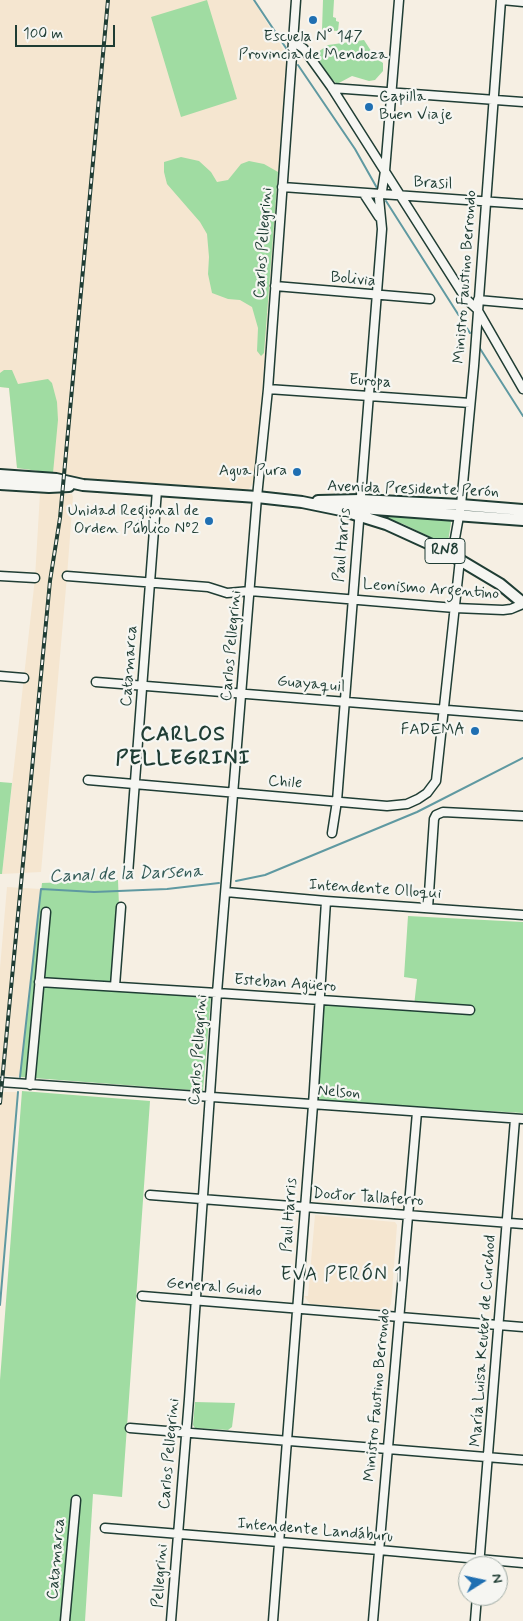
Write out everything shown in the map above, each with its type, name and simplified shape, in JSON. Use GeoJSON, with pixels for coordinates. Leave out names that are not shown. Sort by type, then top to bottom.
{"type":"FeatureCollection","features":[{"type":"Feature","properties":{"kind":"main road","name":"Avenida Presidente Perón"},"geometry":{"type":"LineString","coordinates":[[0,475],[56,479],[83,485]]}},
{"type":"Feature","properties":{"kind":"main road","name":"Avenida Presidente Perón"},"geometry":{"type":"LineString","coordinates":[[0,484],[48,487],[83,485],[157,490],[523,520]]}},
{"type":"Feature","properties":{"kind":"main road","name":"Avenida Presidente Perón"},"geometry":{"type":"LineString","coordinates":[[302,502],[331,508],[461,505],[523,510]]}},
{"type":"Feature","properties":{"kind":"main road","name":"RN8"},"geometry":{"type":"LineString","coordinates":[[360,507],[386,524],[456,557],[500,584],[523,603]]}},
{"type":"Feature","properties":{"kind":"street","name":"Carlos Pellegrini"},"geometry":{"type":"LineString","coordinates":[[178,1534],[217,993],[257,497],[268,389],[296,0]]}},
{"type":"Feature","properties":{"kind":"street"},"geometry":{"type":"LineString","coordinates":[[385,170],[399,0]]}},
{"type":"Feature","properties":{"kind":"street"},"geometry":{"type":"LineString","coordinates":[[502,0],[523,2]]}},
{"type":"Feature","properties":{"kind":"street","name":"Ministro Faustino Berrondo"},"geometry":{"type":"LineString","coordinates":[[418,799],[436,781],[456,608],[456,557],[502,0]]}},
{"type":"Feature","properties":{"kind":"street"},"geometry":{"type":"LineString","coordinates":[[292,40],[304,50],[332,88],[466,299],[477,309],[523,389]]}},
{"type":"Feature","properties":{"kind":"street"},"geometry":{"type":"LineString","coordinates":[[332,88],[392,94],[523,102]]}},
{"type":"Feature","properties":{"kind":"street","name":"Paul Harris"},"geometry":{"type":"LineString","coordinates":[[332,832],[382,225],[379,198],[385,170]]}},
{"type":"Feature","properties":{"kind":"street"},"geometry":{"type":"LineString","coordinates":[[282,187],[361,193],[382,225]]}},
{"type":"Feature","properties":{"kind":"street","name":"Brasil"},"geometry":{"type":"LineString","coordinates":[[361,193],[523,204]]}},
{"type":"Feature","properties":{"kind":"street","name":"Bolivia"},"geometry":{"type":"LineString","coordinates":[[275,286],[430,300]]}},
{"type":"Feature","properties":{"kind":"street"},"geometry":{"type":"LineString","coordinates":[[478,300],[523,304]]}},
{"type":"Feature","properties":{"kind":"street","name":"Europa"},"geometry":{"type":"LineString","coordinates":[[268,389],[470,403]]}},
{"type":"Feature","properties":{"kind":"street","name":"Catamarca"},"geometry":{"type":"LineString","coordinates":[[128,874],[157,490]]}},
{"type":"Feature","properties":{"kind":"street"},"geometry":{"type":"LineString","coordinates":[[0,576],[35,578]]}},
{"type":"Feature","properties":{"kind":"street","name":"Leonismo Argentino"},"geometry":{"type":"LineString","coordinates":[[67,576],[208,588],[227,593],[250,591],[456,608],[502,610],[511,609],[523,603]]}},
{"type":"Feature","properties":{"kind":"street"},"geometry":{"type":"LineString","coordinates":[[0,676],[24,678]]}},
{"type":"Feature","properties":{"kind":"street","name":"Guayaquil"},"geometry":{"type":"LineString","coordinates":[[96,682],[523,716]]}},
{"type":"Feature","properties":{"kind":"street","name":"Chile"},"geometry":{"type":"LineString","coordinates":[[88,780],[398,806],[418,799]]}},
{"type":"Feature","properties":{"kind":"street"},"geometry":{"type":"LineString","coordinates":[[428,908],[434,819],[436,815],[442,812],[523,816]]}},
{"type":"Feature","properties":{"kind":"street","name":"Intendente Olloqui"},"geometry":{"type":"LineString","coordinates":[[226,892],[326,901],[523,914]]}},
{"type":"Feature","properties":{"kind":"street","name":"Paul Harris"},"geometry":{"type":"LineString","coordinates":[[273,1621],[313,1105],[326,901]]}},
{"type":"Feature","properties":{"kind":"street"},"geometry":{"type":"LineString","coordinates":[[115,986],[122,907]]}},
{"type":"Feature","properties":{"kind":"street"},"geometry":{"type":"LineString","coordinates":[[30,1085],[46,912]]}},
{"type":"Feature","properties":{"kind":"street","name":"Esteban Agüero"},"geometry":{"type":"LineString","coordinates":[[39,982],[470,1010]]}},
{"type":"Feature","properties":{"kind":"street","name":"Nelson"},"geometry":{"type":"LineString","coordinates":[[0,1082],[519,1119]]}},
{"type":"Feature","properties":{"kind":"street","name":"Ministro Faustino Berrondo"},"geometry":{"type":"LineString","coordinates":[[373,1621],[417,1112]]}},
{"type":"Feature","properties":{"kind":"street","name":"María Luisa Keuter de Curchod"},"geometry":{"type":"LineString","coordinates":[[481,1556],[507,1222],[519,1119]]}},
{"type":"Feature","properties":{"kind":"street","name":"Doctor Tallaferro"},"geometry":{"type":"LineString","coordinates":[[150,1195],[523,1224]]}},
{"type":"Feature","properties":{"kind":"street","name":"General Guido"},"geometry":{"type":"LineString","coordinates":[[142,1296],[523,1327]]}},
{"type":"Feature","properties":{"kind":"street"},"geometry":{"type":"LineString","coordinates":[[130,1428],[186,1431],[523,1460]]}},
{"type":"Feature","properties":{"kind":"street","name":"Catamarca"},"geometry":{"type":"LineString","coordinates":[[65,1621],[76,1500]]}},
{"type":"Feature","properties":{"kind":"street","name":"Intendente Landáburu"},"geometry":{"type":"LineString","coordinates":[[105,1528],[379,1550],[458,1560]]}},
{"type":"Feature","properties":{"kind":"street","name":"Pellegrini"},"geometry":{"type":"LineString","coordinates":[[171,1621],[178,1534]]}},
{"type":"Feature","properties":{"kind":"street","name":"Intendente Landáburu"},"geometry":{"type":"LineString","coordinates":[[508,1563],[523,1563]]}},
{"type":"Feature","properties":{"kind":"street"},"geometry":{"type":"LineString","coordinates":[[475,1621],[476,1606]]}},
{"type":"Feature","properties":{"kind":"shaded area"},"geometry":{"type":"Polygon","coordinates":[[[0,0],[253,0],[288,57],[255,481],[248,490],[85,478],[17,468],[9,388],[0,387],[0,0]]]}},
{"type":"Feature","properties":{"kind":"shaded area"},"geometry":{"type":"Polygon","coordinates":[[[40,493],[72,494],[73,497],[41,872],[2,874],[35,578],[40,493]]]}},
{"type":"Feature","properties":{"kind":"shaded area"},"geometry":{"type":"Polygon","coordinates":[[[7,887],[41,889],[20,1077],[0,1075],[0,968],[7,887]]]}},
{"type":"Feature","properties":{"kind":"shaded area"},"geometry":{"type":"Polygon","coordinates":[[[0,1092],[18,1092],[0,1305],[0,1092]]]}},
{"type":"Feature","properties":{"kind":"shaded area"},"geometry":{"type":"Polygon","coordinates":[[[315,1215],[395,1222],[397,1225],[392,1294],[388,1310],[310,1304],[304,1296],[308,1296],[315,1215]]]}},
{"type":"Feature","properties":{"kind":"green space"},"geometry":{"type":"Polygon","coordinates":[[[207,0],[237,99],[181,117],[151,17],[207,0]]]}},
{"type":"Feature","properties":{"kind":"green space"},"geometry":{"type":"Polygon","coordinates":[[[323,0],[334,0],[333,17],[339,22],[338,31],[322,30],[323,0]]]}},
{"type":"Feature","properties":{"kind":"green space"},"geometry":{"type":"Polygon","coordinates":[[[364,40],[375,57],[383,63],[383,71],[375,80],[369,81],[352,76],[337,84],[317,57],[318,52],[328,45],[364,40]]]}},
{"type":"Feature","properties":{"kind":"green space"},"geometry":{"type":"Polygon","coordinates":[[[181,157],[199,161],[211,172],[217,182],[228,180],[241,164],[249,161],[264,164],[278,172],[264,353],[261,356],[257,351],[258,328],[252,307],[240,300],[228,299],[212,293],[208,274],[207,234],[200,222],[167,184],[164,162],[181,157]]]}},
{"type":"Feature","properties":{"kind":"green space"},"geometry":{"type":"Polygon","coordinates":[[[4,370],[12,370],[18,384],[48,379],[52,383],[57,402],[58,420],[53,473],[17,468],[9,388],[0,387],[0,373],[4,370]]]}},
{"type":"Feature","properties":{"kind":"green space"},"geometry":{"type":"Polygon","coordinates":[[[378,513],[450,518],[448,542],[445,544],[403,524],[380,516],[378,513]]]}},
{"type":"Feature","properties":{"kind":"green space"},"geometry":{"type":"Polygon","coordinates":[[[0,782],[12,783],[2,874],[0,874],[0,782]]]}},
{"type":"Feature","properties":{"kind":"green space"},"geometry":{"type":"Polygon","coordinates":[[[118,880],[119,906],[111,990],[211,996],[203,1091],[20,1077],[42,883],[118,880]]]}},
{"type":"Feature","properties":{"kind":"green space"},"geometry":{"type":"Polygon","coordinates":[[[408,916],[523,922],[523,1113],[316,1101],[324,1001],[414,1006],[417,979],[404,977],[408,916]]]}},
{"type":"Feature","properties":{"kind":"green space"},"geometry":{"type":"Polygon","coordinates":[[[22,1091],[150,1101],[122,1497],[93,1494],[85,1621],[0,1621],[0,1380],[22,1091]]]}},
{"type":"Feature","properties":{"kind":"green space"},"geometry":{"type":"Polygon","coordinates":[[[195,1402],[235,1403],[232,1427],[228,1430],[195,1428],[193,1425],[195,1402]]]}},
{"type":"Feature","properties":{"kind":"waterway"},"geometry":{"type":"LineString","coordinates":[[254,0],[288,51]]}},
{"type":"Feature","properties":{"kind":"waterway"},"geometry":{"type":"LineString","coordinates":[[298,65],[355,149],[377,188]]}},
{"type":"Feature","properties":{"kind":"waterway"},"geometry":{"type":"LineString","coordinates":[[386,201],[470,333]]}},
{"type":"Feature","properties":{"kind":"waterway"},"geometry":{"type":"LineString","coordinates":[[479,347],[523,416]]}},
{"type":"Feature","properties":{"kind":"waterway","name":"Canal de la Darsena"},"geometry":{"type":"LineString","coordinates":[[236,881],[265,875],[417,812],[523,758]]}},
{"type":"Feature","properties":{"kind":"waterway","name":"Canal de la Darsena"},"geometry":{"type":"LineString","coordinates":[[20,1077],[41,889],[94,892],[167,889],[219,883]]}},
{"type":"Feature","properties":{"kind":"waterway"},"geometry":{"type":"LineString","coordinates":[[0,1305],[18,1092]]}},
{"type":"Feature","properties":{"kind":"railway"},"geometry":{"type":"LineString","coordinates":[[0,1103],[50,581],[60,518],[108,0]]}},
{"type":"Feature","properties":{"kind":"place","name":"Escuela N° 147 Provincia de Mendoza"},"geometry":{"type":"Point","coordinates":[313,20]}},
{"type":"Feature","properties":{"kind":"place","name":"Capilla Buen Viaje"},"geometry":{"type":"Point","coordinates":[369,107]}},
{"type":"Feature","properties":{"kind":"place","name":"Agua Pura"},"geometry":{"type":"Point","coordinates":[297,472]}},
{"type":"Feature","properties":{"kind":"place","name":"Unidad Regional de Orden Público Nº2"},"geometry":{"type":"Point","coordinates":[209,521]}},
{"type":"Feature","properties":{"kind":"place","name":"FADEMA"},"geometry":{"type":"Point","coordinates":[475,731]}},
{"type":"Feature","properties":{"kind":"district","name":"CARLOS PELLEGRINI"},"geometry":{"type":"Point","coordinates":[183,748]}},
{"type":"Feature","properties":{"kind":"district","name":"EVA PERÓN 1"},"geometry":{"type":"Point","coordinates":[342,1276]}}]}
